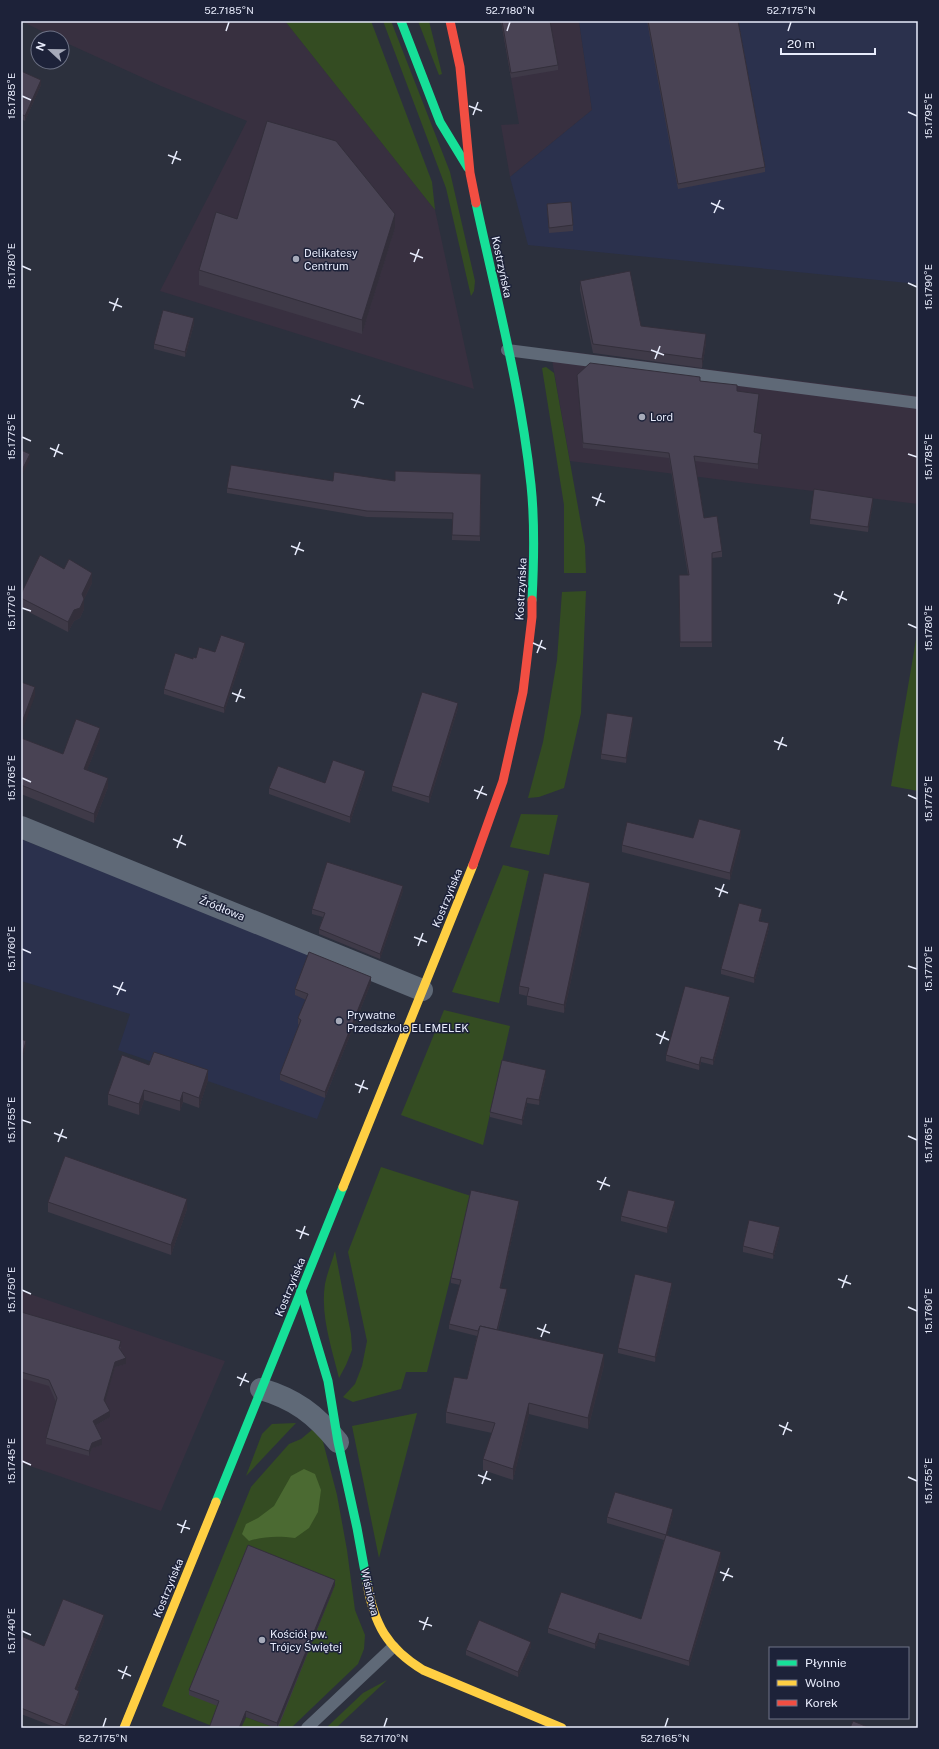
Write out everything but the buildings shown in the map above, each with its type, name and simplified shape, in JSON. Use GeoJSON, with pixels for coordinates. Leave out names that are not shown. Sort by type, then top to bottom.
{"type":"FeatureCollection","features":[{"type":"Feature","properties":{"kind":"main road","name":"Kostrzyńska"},"geometry":{"type":"LineString","coordinates":[[401,21],[440,122],[470,173]]}},
{"type":"Feature","properties":{"kind":"main road","name":"Kostrzyńska"},"geometry":{"type":"LineString","coordinates":[[124,1728],[472,869],[503,781],[522,692],[532,617],[534,548],[531,486],[522,416],[470,173],[460,66],[450,21]]}},
{"type":"Feature","properties":{"kind":"main road","name":"Wiśniowa"},"geometry":{"type":"LineString","coordinates":[[301,1291],[328,1381],[338,1442],[357,1528],[370,1601],[376,1620],[385,1637],[408,1661],[423,1670],[562,1728]]}},
{"type":"Feature","properties":{"kind":"street","name":"Źródłowa"},"geometry":{"type":"LineString","coordinates":[[21,827],[422,990]]}},
{"type":"Feature","properties":{"kind":"street","name":"Wiśniowa"},"geometry":{"type":"LineString","coordinates":[[261,1389],[282,1396],[306,1410],[324,1424],[338,1442]]}},
{"type":"Feature","properties":{"kind":"lane"},"geometry":{"type":"LineString","coordinates":[[507,350],[918,403]]}},
{"type":"Feature","properties":{"kind":"lane"},"geometry":{"type":"LineString","coordinates":[[307,1728],[393,1647]]}},
{"type":"Feature","properties":{"kind":"shaded area"},"geometry":{"type":"Polygon","coordinates":[[[21,21],[285,21],[435,210],[474,389],[160,291],[247,121],[161,86],[70,45],[70,30],[40,30],[21,21]]]}},
{"type":"Feature","properties":{"kind":"shaded area"},"geometry":{"type":"Polygon","coordinates":[[[501,21],[579,21],[592,110],[510,177],[501,125],[519,124],[501,21]]]}},
{"type":"Feature","properties":{"kind":"shaded area"},"geometry":{"type":"Polygon","coordinates":[[[579,21],[918,21],[918,284],[528,245],[510,177],[592,110],[579,21]]]}},
{"type":"Feature","properties":{"kind":"shaded area"},"geometry":{"type":"Polygon","coordinates":[[[550,349],[918,396],[918,504],[570,461],[550,349]]]}},
{"type":"Feature","properties":{"kind":"shaded area"},"geometry":{"type":"Polygon","coordinates":[[[21,839],[372,979],[317,1119],[118,1050],[130,1014],[21,981],[21,839]]]}},
{"type":"Feature","properties":{"kind":"shaded area"},"geometry":{"type":"Polygon","coordinates":[[[21,1291],[225,1361],[161,1511],[21,1463],[21,1291]]]}},
{"type":"Feature","properties":{"kind":"green space"},"geometry":{"type":"Polygon","coordinates":[[[285,21],[371,21],[432,182],[435,210],[285,21]]]}},
{"type":"Feature","properties":{"kind":"green space"},"geometry":{"type":"Polygon","coordinates":[[[383,21],[391,21],[450,172],[475,281],[474,291],[471,296],[446,188],[383,21]]]}},
{"type":"Feature","properties":{"kind":"green space"},"geometry":{"type":"Polygon","coordinates":[[[418,21],[429,21],[442,74],[439,75],[418,21]]]}},
{"type":"Feature","properties":{"kind":"green space"},"geometry":{"type":"Polygon","coordinates":[[[546,367],[554,373],[585,546],[586,573],[564,573],[564,505],[542,368],[546,367]]]}},
{"type":"Feature","properties":{"kind":"green space"},"geometry":{"type":"Polygon","coordinates":[[[586,591],[581,713],[564,788],[539,797],[528,798],[543,742],[557,660],[562,592],[586,591]]]}},
{"type":"Feature","properties":{"kind":"green space"},"geometry":{"type":"Polygon","coordinates":[[[918,628],[918,791],[891,786],[918,628]]]}},
{"type":"Feature","properties":{"kind":"green space"},"geometry":{"type":"Polygon","coordinates":[[[521,814],[558,815],[549,855],[510,847],[521,814]]]}},
{"type":"Feature","properties":{"kind":"green space"},"geometry":{"type":"Polygon","coordinates":[[[503,865],[529,871],[499,1003],[452,992],[503,865]]]}},
{"type":"Feature","properties":{"kind":"green space"},"geometry":{"type":"Polygon","coordinates":[[[444,1010],[510,1026],[483,1145],[401,1115],[444,1010]]]}},
{"type":"Feature","properties":{"kind":"green space"},"geometry":{"type":"Polygon","coordinates":[[[381,1167],[471,1196],[427,1372],[406,1372],[401,1389],[353,1402],[343,1397],[355,1384],[362,1366],[367,1341],[348,1252],[381,1167]]]}},
{"type":"Feature","properties":{"kind":"green space"},"geometry":{"type":"Polygon","coordinates":[[[335,1251],[351,1334],[352,1350],[339,1378],[325,1320],[324,1308],[325,1284],[335,1251]]]}},
{"type":"Feature","properties":{"kind":"green space"},"geometry":{"type":"Polygon","coordinates":[[[417,1413],[379,1558],[352,1426],[417,1413]]]}},
{"type":"Feature","properties":{"kind":"green space"},"geometry":{"type":"Polygon","coordinates":[[[296,1423],[246,1476],[262,1434],[272,1424],[296,1423]]]}},
{"type":"Feature","properties":{"kind":"green space"},"geometry":{"type":"Polygon","coordinates":[[[313,1429],[322,1438],[337,1495],[347,1550],[355,1610],[365,1635],[364,1649],[358,1664],[291,1728],[278,1728],[219,1706],[212,1726],[162,1706],[251,1487],[289,1444],[301,1439],[313,1429]]]}},
{"type":"Feature","properties":{"kind":"green space"},"geometry":{"type":"Polygon","coordinates":[[[304,1469],[315,1474],[321,1490],[318,1512],[309,1528],[295,1538],[272,1537],[249,1541],[242,1534],[246,1524],[258,1518],[274,1506],[291,1476],[304,1469]]]}},
{"type":"Feature","properties":{"kind":"green space"},"geometry":{"type":"Polygon","coordinates":[[[387,1680],[336,1728],[326,1728],[363,1693],[387,1680]]]}},
{"type":"Feature","properties":{"kind":"green space"},"geometry":{"type":"Polygon","coordinates":[[[246,1717],[276,1728],[241,1728],[246,1717]]]}},
{"type":"Feature","properties":{"kind":"traffic: fast"},"geometry":{"type":"LineString","coordinates":[[401,21],[440,122],[468,168]]}},
{"type":"Feature","properties":{"kind":"traffic: fast"},"geometry":{"type":"LineString","coordinates":[[476,203],[507,343],[527,449],[534,528],[532,600]]}},
{"type":"Feature","properties":{"kind":"traffic: fast"},"geometry":{"type":"LineString","coordinates":[[216,1502],[343,1187]]}},
{"type":"Feature","properties":{"kind":"traffic: fast"},"geometry":{"type":"LineString","coordinates":[[301,1291],[328,1381],[338,1442],[357,1528],[367,1583]]}},
{"type":"Feature","properties":{"kind":"traffic: slow"},"geometry":{"type":"LineString","coordinates":[[343,1187],[473,865]]}},
{"type":"Feature","properties":{"kind":"traffic: slow"},"geometry":{"type":"LineString","coordinates":[[124,1728],[216,1502]]}},
{"type":"Feature","properties":{"kind":"traffic: slow"},"geometry":{"type":"LineString","coordinates":[[367,1583],[374,1611],[384,1634],[391,1644],[411,1662],[423,1670],[562,1728]]}},
{"type":"Feature","properties":{"kind":"traffic: jam"},"geometry":{"type":"LineString","coordinates":[[450,21],[460,67],[470,173],[476,203]]}},
{"type":"Feature","properties":{"kind":"traffic: jam"},"geometry":{"type":"LineString","coordinates":[[473,865],[503,781],[523,692],[532,617],[532,600]]}},
{"type":"Feature","properties":{"kind":"place","name":"Delikatesy Centrum"},"geometry":{"type":"Point","coordinates":[296,259]}},
{"type":"Feature","properties":{"kind":"place","name":"Lord"},"geometry":{"type":"Point","coordinates":[642,417]}},
{"type":"Feature","properties":{"kind":"place","name":"Prywatne Przedszkole ELEMELEK"},"geometry":{"type":"Point","coordinates":[339,1021]}},
{"type":"Feature","properties":{"kind":"place","name":"Kościół pw. Trójcy Świętej"},"geometry":{"type":"Point","coordinates":[262,1640]}}]}
